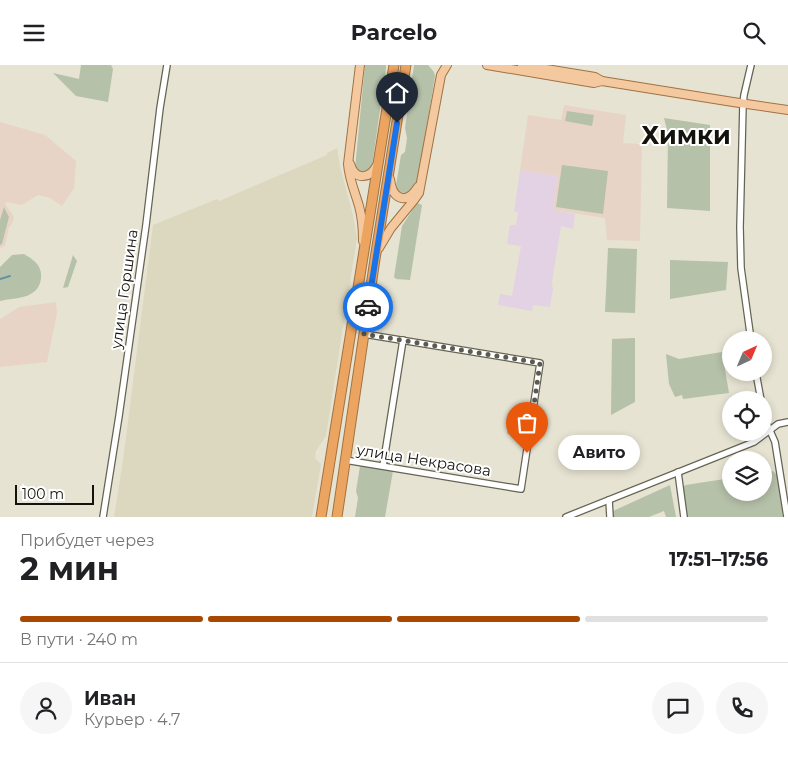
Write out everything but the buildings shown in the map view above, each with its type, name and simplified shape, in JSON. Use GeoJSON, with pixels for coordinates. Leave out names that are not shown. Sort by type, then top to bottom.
{"type":"FeatureCollection","features":[{"type":"Feature","properties":{"kind":"highway"},"geometry":{"type":"LineString","coordinates":[[321,517],[394,65]]}},
{"type":"Feature","properties":{"kind":"highway"},"geometry":{"type":"LineString","coordinates":[[337,517],[406,66]]}},
{"type":"Feature","properties":{"kind":"main road"},"geometry":{"type":"LineString","coordinates":[[360,65],[348,164],[349,177],[362,221],[364,258]]}},
{"type":"Feature","properties":{"kind":"main road"},"geometry":{"type":"LineString","coordinates":[[438,65],[441,75]]}},
{"type":"Feature","properties":{"kind":"main road"},"geometry":{"type":"LineString","coordinates":[[375,259],[387,233],[417,196],[441,75],[447,65]]}},
{"type":"Feature","properties":{"kind":"main road"},"geometry":{"type":"LineString","coordinates":[[487,65],[594,83],[602,81]]}},
{"type":"Feature","properties":{"kind":"main road"},"geometry":{"type":"LineString","coordinates":[[522,65],[595,77],[602,81],[788,110]]}},
{"type":"Feature","properties":{"kind":"main road"},"geometry":{"type":"LineString","coordinates":[[349,157],[352,170],[361,176],[370,174],[376,168],[379,161]]}},
{"type":"Feature","properties":{"kind":"main road"},"geometry":{"type":"LineString","coordinates":[[389,170],[392,191],[398,197],[405,198],[411,195],[421,181]]}},
{"type":"Feature","properties":{"kind":"street","name":"улица Горшина"},"geometry":{"type":"LineString","coordinates":[[103,517],[120,416],[167,65]]}},
{"type":"Feature","properties":{"kind":"street"},"geometry":{"type":"LineString","coordinates":[[751,65],[743,104],[740,227],[741,268],[751,331]]}},
{"type":"Feature","properties":{"kind":"street","name":"улица Некрасова"},"geometry":{"type":"LineString","coordinates":[[346,460],[522,489],[540,363],[364,334]]}},
{"type":"Feature","properties":{"kind":"street"},"geometry":{"type":"LineString","coordinates":[[383,466],[403,340]]}},
{"type":"Feature","properties":{"kind":"street"},"geometry":{"type":"LineString","coordinates":[[787,517],[772,428],[781,423],[788,422]]}},
{"type":"Feature","properties":{"kind":"street"},"geometry":{"type":"LineString","coordinates":[[569,516],[755,441]]}},
{"type":"Feature","properties":{"kind":"street"},"geometry":{"type":"LineString","coordinates":[[680,471],[684,517]]}},
{"type":"Feature","properties":{"kind":"street"},"geometry":{"type":"LineString","coordinates":[[609,500],[610,517]]}},
{"type":"Feature","properties":{"kind":"shaded area"},"geometry":{"type":"Polygon","coordinates":[[[564,105],[626,115],[623,143],[642,144],[640,241],[607,240],[605,218],[553,210],[558,176],[520,170],[528,115],[561,120],[564,105]]]}},
{"type":"Feature","properties":{"kind":"shaded area"},"geometry":{"type":"Polygon","coordinates":[[[0,122],[45,135],[76,161],[74,188],[62,206],[50,198],[38,195],[22,205],[6,202],[5,204],[14,217],[9,227],[5,246],[0,248],[0,122]]]}},
{"type":"Feature","properties":{"kind":"shaded area"},"geometry":{"type":"Polygon","coordinates":[[[337,148],[357,238],[326,436],[316,451],[315,458],[321,464],[312,517],[114,517],[153,225],[217,199],[219,201],[327,155],[327,153],[337,148]]]}},
{"type":"Feature","properties":{"kind":"shaded area"},"geometry":{"type":"Polygon","coordinates":[[[520,170],[558,176],[553,210],[575,214],[573,229],[561,226],[550,307],[533,305],[532,311],[498,305],[500,294],[512,296],[521,246],[507,244],[510,225],[516,225],[518,212],[514,212],[520,170]]]}},
{"type":"Feature","properties":{"kind":"shaded area"},"geometry":{"type":"Polygon","coordinates":[[[56,302],[57,313],[47,362],[0,367],[0,319],[19,307],[56,302]]]}},
{"type":"Feature","properties":{"kind":"green space"},"geometry":{"type":"Polygon","coordinates":[[[81,65],[111,65],[113,69],[108,102],[76,96],[53,73],[79,79],[81,65]]]}},
{"type":"Feature","properties":{"kind":"green space"},"geometry":{"type":"Polygon","coordinates":[[[365,65],[386,65],[386,68],[372,166],[371,169],[362,173],[355,168],[365,65]]]}},
{"type":"Feature","properties":{"kind":"green space"},"geometry":{"type":"Polygon","coordinates":[[[414,65],[428,65],[435,76],[418,181],[414,189],[406,195],[398,192],[396,185],[401,155],[405,152],[407,138],[405,128],[414,65]]]}},
{"type":"Feature","properties":{"kind":"green space"},"geometry":{"type":"Polygon","coordinates":[[[567,111],[594,115],[592,126],[565,121],[567,111]]]}},
{"type":"Feature","properties":{"kind":"green space"},"geometry":{"type":"Polygon","coordinates":[[[664,118],[710,125],[710,211],[667,208],[668,134],[664,118]]]}},
{"type":"Feature","properties":{"kind":"green space"},"geometry":{"type":"Polygon","coordinates":[[[562,165],[608,171],[603,214],[556,207],[562,165]]]}},
{"type":"Feature","properties":{"kind":"green space"},"geometry":{"type":"Polygon","coordinates":[[[417,203],[422,205],[410,280],[396,279],[394,277],[402,226],[417,203]]]}},
{"type":"Feature","properties":{"kind":"green space"},"geometry":{"type":"Polygon","coordinates":[[[4,207],[9,217],[2,244],[0,245],[0,220],[4,207]]]}},
{"type":"Feature","properties":{"kind":"green space"},"geometry":{"type":"Polygon","coordinates":[[[608,248],[637,249],[635,313],[605,312],[608,248]]]}},
{"type":"Feature","properties":{"kind":"green space"},"geometry":{"type":"Polygon","coordinates":[[[24,254],[38,265],[41,272],[39,286],[27,296],[0,301],[0,267],[12,255],[24,254]]]}},
{"type":"Feature","properties":{"kind":"green space"},"geometry":{"type":"Polygon","coordinates":[[[73,255],[77,261],[68,287],[63,288],[73,255]]]}},
{"type":"Feature","properties":{"kind":"green space"},"geometry":{"type":"Polygon","coordinates":[[[670,260],[728,262],[726,290],[670,299],[670,260]]]}},
{"type":"Feature","properties":{"kind":"green space"},"geometry":{"type":"Polygon","coordinates":[[[635,338],[635,402],[611,415],[612,339],[635,338]]]}},
{"type":"Feature","properties":{"kind":"green space"},"geometry":{"type":"Polygon","coordinates":[[[722,352],[722,381],[727,381],[729,391],[722,391],[722,394],[683,399],[682,395],[675,397],[669,384],[666,354],[679,359],[722,352]]]}},
{"type":"Feature","properties":{"kind":"green space"},"geometry":{"type":"Polygon","coordinates":[[[509,419],[523,421],[521,436],[507,434],[509,419]]]}},
{"type":"Feature","properties":{"kind":"green space"},"geometry":{"type":"Polygon","coordinates":[[[360,466],[393,471],[385,517],[355,517],[358,498],[356,491],[360,466]]]}},
{"type":"Feature","properties":{"kind":"green space"},"geometry":{"type":"Polygon","coordinates":[[[772,471],[777,475],[783,517],[687,517],[684,486],[722,479],[722,501],[772,501],[772,471]]]}},
{"type":"Feature","properties":{"kind":"green space"},"geometry":{"type":"Polygon","coordinates":[[[670,485],[676,517],[666,517],[664,511],[649,517],[613,517],[613,511],[670,485]]]}},
{"type":"Feature","properties":{"kind":"waterway"},"geometry":{"type":"LineString","coordinates":[[0,279],[10,276]]}},
{"type":"Feature","properties":{"kind":"way so far"},"geometry":{"type":"LineString","coordinates":[[368,307],[364,334],[540,363],[527,453]]}},
{"type":"Feature","properties":{"kind":"place","name":"Авито"},"geometry":{"type":"Point","coordinates":[527,453]}},
{"type":"Feature","properties":{"kind":"district","name":"Химки"},"geometry":{"type":"Point","coordinates":[686,135]}},
{"type":"Feature","properties":{"kind":"route"},"geometry":{"type":"LineString","coordinates":[[368,307],[397,123]]}}]}
